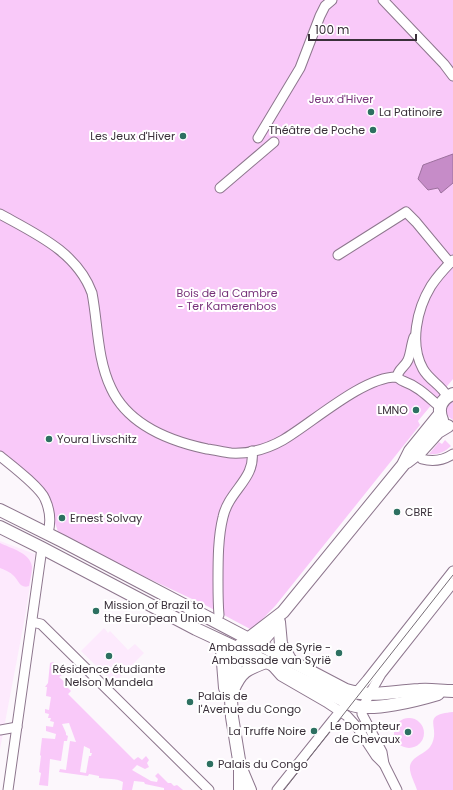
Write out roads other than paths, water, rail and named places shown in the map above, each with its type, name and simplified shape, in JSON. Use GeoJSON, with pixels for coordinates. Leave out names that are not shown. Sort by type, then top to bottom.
{"type":"FeatureCollection","features":[{"type":"Feature","properties":{"kind":"main road"},"geometry":{"type":"LineString","coordinates":[[223,658],[242,650],[253,642],[264,639],[403,465],[410,451],[440,410],[443,401],[450,395]]}},
{"type":"Feature","properties":{"kind":"main road"},"geometry":{"type":"LineString","coordinates":[[440,410],[443,421],[451,426]]}},
{"type":"Feature","properties":{"kind":"main road"},"geometry":{"type":"LineString","coordinates":[[403,465],[420,452],[438,432],[451,426]]}},
{"type":"Feature","properties":{"kind":"main road"},"geometry":{"type":"LineString","coordinates":[[0,510],[40,529],[346,690],[369,695],[419,690],[452,691]]}},
{"type":"Feature","properties":{"kind":"main road"},"geometry":{"type":"LineString","coordinates":[[0,527],[268,663],[345,710],[419,700],[452,691]]}},
{"type":"Feature","properties":{"kind":"main road"},"geometry":{"type":"LineString","coordinates":[[40,529],[42,548]]}},
{"type":"Feature","properties":{"kind":"main road"},"geometry":{"type":"LineString","coordinates":[[281,617],[281,644],[292,662]]}},
{"type":"Feature","properties":{"kind":"main road"},"geometry":{"type":"LineString","coordinates":[[222,641],[226,689],[231,699]]}},
{"type":"Feature","properties":{"kind":"main road"},"geometry":{"type":"LineString","coordinates":[[240,790],[240,766],[230,681],[233,669],[239,660],[242,650]]}},
{"type":"Feature","properties":{"kind":"main road"},"geometry":{"type":"LineString","coordinates":[[231,699],[238,679],[242,673],[249,668],[268,663]]}},
{"type":"Feature","properties":{"kind":"main road"},"geometry":{"type":"LineString","coordinates":[[240,766],[250,790]]}},
{"type":"Feature","properties":{"kind":"street"},"geometry":{"type":"LineString","coordinates":[[258,138],[300,68],[317,21],[325,6],[332,0]]}},
{"type":"Feature","properties":{"kind":"street"},"geometry":{"type":"LineString","coordinates":[[386,2],[444,64],[453,76]]}},
{"type":"Feature","properties":{"kind":"street"},"geometry":{"type":"LineString","coordinates":[[220,188],[274,142]]}},
{"type":"Feature","properties":{"kind":"street"},"geometry":{"type":"LineString","coordinates":[[338,255],[406,212],[451,262],[430,288],[418,320],[416,334],[417,355],[424,371],[450,395]]}},
{"type":"Feature","properties":{"kind":"street"},"geometry":{"type":"LineString","coordinates":[[0,214],[49,242],[66,255],[78,267],[89,283],[92,293],[104,370],[110,388],[120,404],[135,419],[150,429],[169,438],[194,446],[231,453],[252,451],[270,447],[366,385],[384,379],[397,377],[422,390],[440,410]]}},
{"type":"Feature","properties":{"kind":"street"},"geometry":{"type":"LineString","coordinates":[[397,377],[398,372],[408,362],[411,344],[416,334]]}},
{"type":"Feature","properties":{"kind":"street"},"geometry":{"type":"LineString","coordinates":[[219,615],[218,559],[223,516],[228,501],[248,476],[254,462],[252,451]]}},
{"type":"Feature","properties":{"kind":"street"},"geometry":{"type":"LineString","coordinates":[[420,452],[422,459],[430,461],[442,460],[453,454]]}},
{"type":"Feature","properties":{"kind":"street"},"geometry":{"type":"LineString","coordinates":[[0,456],[38,489],[45,498],[50,521],[40,529]]}},
{"type":"Feature","properties":{"kind":"street"},"geometry":{"type":"LineString","coordinates":[[8,790],[42,548]]}},
{"type":"Feature","properties":{"kind":"street"},"geometry":{"type":"LineString","coordinates":[[277,790],[300,761],[345,710],[356,693],[453,572]]}},
{"type":"Feature","properties":{"kind":"street"},"geometry":{"type":"LineString","coordinates":[[397,790],[384,764],[382,752],[362,714],[363,707],[381,674],[453,584]]}},
{"type":"Feature","properties":{"kind":"street"},"geometry":{"type":"LineString","coordinates":[[32,622],[41,624],[209,790]]}},
{"type":"Feature","properties":{"kind":"street"},"geometry":{"type":"LineString","coordinates":[[345,710],[376,756],[384,764]]}},
{"type":"Feature","properties":{"kind":"street"},"geometry":{"type":"LineString","coordinates":[[0,730],[17,727]]}},
{"type":"Feature","properties":{"kind":"tram line"},"geometry":{"type":"LineString","coordinates":[[284,790],[453,575]]}},
{"type":"Feature","properties":{"kind":"place","name":"La Patinoire"},"geometry":{"type":"Point","coordinates":[371,112]}},
{"type":"Feature","properties":{"kind":"place","name":"Théâtre de Poche"},"geometry":{"type":"Point","coordinates":[373,130]}},
{"type":"Feature","properties":{"kind":"place","name":"Les Jeux d'Hiver"},"geometry":{"type":"Point","coordinates":[183,136]}},
{"type":"Feature","properties":{"kind":"place","name":"LMNO"},"geometry":{"type":"Point","coordinates":[416,410]}},
{"type":"Feature","properties":{"kind":"place","name":"Youra Livschitz"},"geometry":{"type":"Point","coordinates":[49,439]}},
{"type":"Feature","properties":{"kind":"place","name":"CBRE"},"geometry":{"type":"Point","coordinates":[397,512]}},
{"type":"Feature","properties":{"kind":"place","name":"Ernest Solvay"},"geometry":{"type":"Point","coordinates":[62,518]}},
{"type":"Feature","properties":{"kind":"place","name":"Mission of Brazil to the European Union"},"geometry":{"type":"Point","coordinates":[96,611]}},
{"type":"Feature","properties":{"kind":"place","name":"Ambassade de Syrie - Ambassade van Syrië"},"geometry":{"type":"Point","coordinates":[339,653]}},
{"type":"Feature","properties":{"kind":"place","name":"Résidence étudiante Nelson Mandela"},"geometry":{"type":"Point","coordinates":[109,656]}},
{"type":"Feature","properties":{"kind":"place","name":"Palais de l'Avenue du Congo"},"geometry":{"type":"Point","coordinates":[190,702]}},
{"type":"Feature","properties":{"kind":"place","name":"La Truffe Noire"},"geometry":{"type":"Point","coordinates":[314,731]}},
{"type":"Feature","properties":{"kind":"place","name":"Le Dompteur de Chevaux"},"geometry":{"type":"Point","coordinates":[408,732]}},
{"type":"Feature","properties":{"kind":"place","name":"Palais du Congo"},"geometry":{"type":"Point","coordinates":[210,764]}},
{"type":"Feature","properties":{"kind":"park label","name":"Jeux d'Hiver"},"geometry":{"type":"Point","coordinates":[341,99]}},
{"type":"Feature","properties":{"kind":"park label","name":"Bois de la Cambre - Ter Kamerenbos"},"geometry":{"type":"Point","coordinates":[227,299]}}]}
